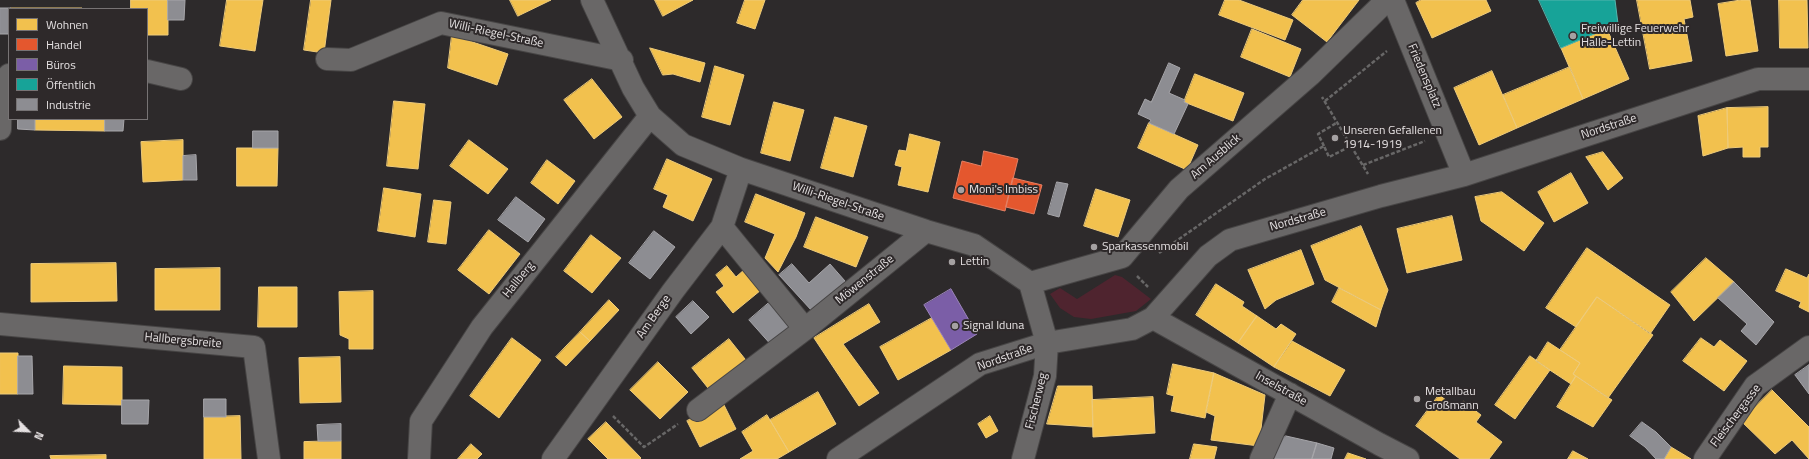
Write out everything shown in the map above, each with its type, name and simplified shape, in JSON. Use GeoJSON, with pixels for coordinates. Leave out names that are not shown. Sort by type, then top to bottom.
{"type":"FeatureCollection","features":[{"type":"Feature","properties":{"kind":"street","name":"Willi-Riegel-Straße"},"geometry":{"type":"LineString","coordinates":[[592,0],[622,60],[634,88],[650,116],[683,145],[740,169],[926,231],[974,245],[1030,283]]}},
{"type":"Feature","properties":{"kind":"street","name":"Am Ausblick"},"geometry":{"type":"LineString","coordinates":[[1122,257],[1179,189],[1310,75],[1387,0]]}},
{"type":"Feature","properties":{"kind":"street","name":"Friedensplatz"},"geometry":{"type":"LineString","coordinates":[[1393,0],[1448,132],[1464,175]]}},
{"type":"Feature","properties":{"kind":"street","name":"Willi-Riegel-Straße"},"geometry":{"type":"LineString","coordinates":[[328,58],[351,60],[441,23],[622,60]]}},
{"type":"Feature","properties":{"kind":"street"},"geometry":{"type":"LineString","coordinates":[[148,71],[181,79]]}},
{"type":"Feature","properties":{"kind":"street"},"geometry":{"type":"LineString","coordinates":[[0,129],[1,84],[8,75]]}},
{"type":"Feature","properties":{"kind":"street","name":"Nordstraße"},"geometry":{"type":"LineString","coordinates":[[838,459],[980,364],[1047,343],[1132,329],[1153,318],[1208,256],[1230,240],[1381,196],[1464,175],[1758,79],[1809,79]]}},
{"type":"Feature","properties":{"kind":"street","name":"Hallberg"},"geometry":{"type":"LineString","coordinates":[[419,459],[421,421],[482,327],[650,116]]}},
{"type":"Feature","properties":{"kind":"street","name":"Am Berge"},"geometry":{"type":"LineString","coordinates":[[553,459],[673,291],[722,227],[740,169]]}},
{"type":"Feature","properties":{"kind":"street"},"geometry":{"type":"LineString","coordinates":[[722,227],[805,329]]}},
{"type":"Feature","properties":{"kind":"street","name":"Möwenstraße"},"geometry":{"type":"LineString","coordinates":[[698,410],[805,329],[926,231]]}},
{"type":"Feature","properties":{"kind":"street"},"geometry":{"type":"LineString","coordinates":[[1047,343],[1030,283],[1122,257]]}},
{"type":"Feature","properties":{"kind":"street","name":"Inselstraße"},"geometry":{"type":"LineString","coordinates":[[1153,318],[1408,459]]}},
{"type":"Feature","properties":{"kind":"street","name":"Hallbergsbreite"},"geometry":{"type":"LineString","coordinates":[[0,324],[254,347],[269,459]]}},
{"type":"Feature","properties":{"kind":"street","name":"Fischerweg"},"geometry":{"type":"LineString","coordinates":[[1023,459],[1045,376],[1047,343]]}},
{"type":"Feature","properties":{"kind":"street","name":"Fleischergasse"},"geometry":{"type":"LineString","coordinates":[[1705,459],[1755,386],[1809,347]]}},
{"type":"Feature","properties":{"kind":"street"},"geometry":{"type":"LineString","coordinates":[[1261,459],[1290,394]]}},
{"type":"Feature","properties":{"kind":"path"},"geometry":{"type":"LineString","coordinates":[[1325,101],[1407,35]]}},
{"type":"Feature","properties":{"kind":"path"},"geometry":{"type":"LineString","coordinates":[[1310,75],[1381,196]]}},
{"type":"Feature","properties":{"kind":"path"},"geometry":{"type":"LineString","coordinates":[[1338,122],[1318,134],[1324,146],[1330,157],[1351,146]]}},
{"type":"Feature","properties":{"kind":"path"},"geometry":{"type":"LineString","coordinates":[[1363,165],[1448,132]]}},
{"type":"Feature","properties":{"kind":"path"},"geometry":{"type":"LineString","coordinates":[[1155,256],[1265,179],[1324,146]]}},
{"type":"Feature","properties":{"kind":"path"},"geometry":{"type":"LineString","coordinates":[[1122,257],[1132,271],[1156,296],[1153,318]]}},
{"type":"Feature","properties":{"kind":"path"},"geometry":{"type":"LineString","coordinates":[[597,399],[644,448],[698,410]]}},
{"type":"Feature","properties":{"kind":"shaded area"},"geometry":{"type":"Polygon","coordinates":[[[1115,275],[1122,277],[1151,299],[1136,311],[1091,319],[1074,317],[1060,308],[1050,294],[1060,288],[1077,299],[1115,275]]]}},
{"type":"Feature","properties":{"kind":"building: Wohnen"},"geometry":{"type":"Polygon","coordinates":[[[131,0],[168,0],[168,35],[148,35],[148,8],[131,8],[131,0]]]}},
{"type":"Feature","properties":{"kind":"building: Wohnen"},"geometry":{"type":"Polygon","coordinates":[[[227,0],[263,0],[255,51],[220,46],[227,0]]]}},
{"type":"Feature","properties":{"kind":"building: Wohnen"},"geometry":{"type":"Polygon","coordinates":[[[311,0],[331,0],[324,53],[304,50],[311,0]]]}},
{"type":"Feature","properties":{"kind":"building: Wohnen"},"geometry":{"type":"Polygon","coordinates":[[[510,0],[551,0],[518,16],[510,0]]]}},
{"type":"Feature","properties":{"kind":"building: Wohnen"},"geometry":{"type":"Polygon","coordinates":[[[655,0],[693,0],[663,16],[655,0]]]}},
{"type":"Feature","properties":{"kind":"building: Wohnen"},"geometry":{"type":"Polygon","coordinates":[[[745,0],[765,0],[755,29],[737,23],[745,0]]]}},
{"type":"Feature","properties":{"kind":"building: Wohnen"},"geometry":{"type":"Polygon","coordinates":[[[1225,0],[1239,0],[1293,20],[1285,40],[1219,15],[1225,0]]]}},
{"type":"Feature","properties":{"kind":"building: Wohnen"},"geometry":{"type":"Polygon","coordinates":[[[1303,0],[1359,0],[1327,42],[1292,15],[1303,0]]]}},
{"type":"Feature","properties":{"kind":"building: Wohnen"},"geometry":{"type":"Polygon","coordinates":[[[1421,0],[1486,0],[1491,11],[1432,38],[1416,3],[1421,0]]]}},
{"type":"Feature","properties":{"kind":"building: Wohnen"},"geometry":{"type":"Polygon","coordinates":[[[1637,0],[1690,0],[1693,17],[1684,19],[1692,61],[1650,69],[1637,0]]]}},
{"type":"Feature","properties":{"kind":"building: Wohnen"},"geometry":{"type":"Polygon","coordinates":[[[1750,0],[1758,51],[1726,56],[1718,4],[1750,0]]]}},
{"type":"Feature","properties":{"kind":"building: Wohnen"},"geometry":{"type":"Polygon","coordinates":[[[1779,0],[1807,0],[1808,48],[1780,48],[1779,0]]]}},
{"type":"Feature","properties":{"kind":"building: Wohnen"},"geometry":{"type":"Polygon","coordinates":[[[1252,29],[1301,49],[1290,77],[1241,57],[1252,29]]]}},
{"type":"Feature","properties":{"kind":"building: Wohnen"},"geometry":{"type":"Polygon","coordinates":[[[1607,29],[1629,79],[1583,99],[1561,48],[1607,29]]]}},
{"type":"Feature","properties":{"kind":"building: Wohnen"},"geometry":{"type":"Polygon","coordinates":[[[452,35],[508,54],[497,85],[448,68],[452,35]]]}},
{"type":"Feature","properties":{"kind":"building: Wohnen"},"geometry":{"type":"Polygon","coordinates":[[[650,48],[705,63],[700,82],[673,74],[663,75],[650,48]]]}},
{"type":"Feature","properties":{"kind":"building: Wohnen"},"geometry":{"type":"Polygon","coordinates":[[[715,66],[744,75],[730,125],[702,117],[715,66]]]}},
{"type":"Feature","properties":{"kind":"building: Wohnen"},"geometry":{"type":"Polygon","coordinates":[[[1570,67],[1583,99],[1517,128],[1503,95],[1570,67]]]}},
{"type":"Feature","properties":{"kind":"building: Wohnen"},"geometry":{"type":"Polygon","coordinates":[[[1492,71],[1517,128],[1479,145],[1454,88],[1492,71]]]}},
{"type":"Feature","properties":{"kind":"building: Wohnen"},"geometry":{"type":"Polygon","coordinates":[[[1195,74],[1244,93],[1233,121],[1184,102],[1195,74]]]}},
{"type":"Feature","properties":{"kind":"building: Wohnen"},"geometry":{"type":"Polygon","coordinates":[[[592,79],[622,117],[594,139],[564,100],[592,79]]]}},
{"type":"Feature","properties":{"kind":"building: Wohnen"},"geometry":{"type":"Polygon","coordinates":[[[394,101],[425,104],[418,169],[387,166],[394,101]]]}},
{"type":"Feature","properties":{"kind":"building: Wohnen"},"geometry":{"type":"Polygon","coordinates":[[[774,102],[804,110],[790,161],[761,153],[774,102]]]}},
{"type":"Feature","properties":{"kind":"building: Wohnen"},"geometry":{"type":"Polygon","coordinates":[[[1768,107],[1768,147],[1760,147],[1760,157],[1743,157],[1743,147],[1728,148],[1727,108],[1768,107]]]}},
{"type":"Feature","properties":{"kind":"building: Wohnen"},"geometry":{"type":"Polygon","coordinates":[[[1727,108],[1728,148],[1703,156],[1698,116],[1727,108]]]}},
{"type":"Feature","properties":{"kind":"building: Wohnen"},"geometry":{"type":"Polygon","coordinates":[[[835,117],[867,126],[853,177],[821,168],[835,117]]]}},
{"type":"Feature","properties":{"kind":"building: Wohnen"},"geometry":{"type":"Polygon","coordinates":[[[35,120],[105,120],[105,131],[35,130],[35,120]]]}},
{"type":"Feature","properties":{"kind":"building: Wohnen"},"geometry":{"type":"Polygon","coordinates":[[[1149,123],[1198,145],[1187,170],[1138,148],[1149,123]]]}},
{"type":"Feature","properties":{"kind":"building: Wohnen"},"geometry":{"type":"Polygon","coordinates":[[[910,134],[940,142],[928,192],[898,185],[902,167],[895,165],[899,150],[906,151],[910,134]]]}},
{"type":"Feature","properties":{"kind":"building: Wohnen"},"geometry":{"type":"Polygon","coordinates":[[[183,140],[183,180],[143,182],[141,142],[183,140]]]}},
{"type":"Feature","properties":{"kind":"building: Wohnen"},"geometry":{"type":"Polygon","coordinates":[[[469,140],[508,169],[488,194],[450,166],[469,140]]]}},
{"type":"Feature","properties":{"kind":"building: Wohnen"},"geometry":{"type":"Polygon","coordinates":[[[237,148],[278,148],[277,186],[237,186],[237,148]]]}},
{"type":"Feature","properties":{"kind":"building: Wohnen"},"geometry":{"type":"Polygon","coordinates":[[[1603,152],[1623,178],[1608,190],[1586,157],[1603,152]]]}},
{"type":"Feature","properties":{"kind":"building: Wohnen"},"geometry":{"type":"Polygon","coordinates":[[[667,159],[712,179],[693,221],[663,207],[668,195],[654,189],[667,159]]]}},
{"type":"Feature","properties":{"kind":"building: Wohnen"},"geometry":{"type":"Polygon","coordinates":[[[547,160],[575,181],[558,204],[531,183],[547,160]]]}},
{"type":"Feature","properties":{"kind":"building: Wohnen"},"geometry":{"type":"Polygon","coordinates":[[[1571,173],[1588,203],[1554,222],[1538,192],[1571,173]]]}},
{"type":"Feature","properties":{"kind":"building: Wohnen"},"geometry":{"type":"Polygon","coordinates":[[[384,188],[421,194],[415,237],[378,231],[384,188]]]}},
{"type":"Feature","properties":{"kind":"building: Wohnen"},"geometry":{"type":"Polygon","coordinates":[[[1096,189],[1130,200],[1118,237],[1084,226],[1096,189]]]}},
{"type":"Feature","properties":{"kind":"building: Wohnen"},"geometry":{"type":"Polygon","coordinates":[[[1502,192],[1544,223],[1524,251],[1481,221],[1475,197],[1502,192]]]}},
{"type":"Feature","properties":{"kind":"building: Wohnen"},"geometry":{"type":"Polygon","coordinates":[[[756,194],[805,213],[796,237],[778,272],[765,258],[775,234],[745,222],[756,194]]]}},
{"type":"Feature","properties":{"kind":"building: Wohnen"},"geometry":{"type":"Polygon","coordinates":[[[434,200],[451,202],[446,244],[428,242],[434,200]]]}},
{"type":"Feature","properties":{"kind":"building: Wohnen"},"geometry":{"type":"Polygon","coordinates":[[[1452,216],[1462,260],[1407,273],[1397,229],[1452,216]]]}},
{"type":"Feature","properties":{"kind":"building: Wohnen"},"geometry":{"type":"Polygon","coordinates":[[[816,217],[868,237],[856,267],[804,247],[816,217]]]}},
{"type":"Feature","properties":{"kind":"building: Wohnen"},"geometry":{"type":"Polygon","coordinates":[[[1361,226],[1388,290],[1381,310],[1325,280],[1311,246],[1361,226]]]}},
{"type":"Feature","properties":{"kind":"building: Wohnen"},"geometry":{"type":"Polygon","coordinates":[[[489,230],[520,254],[489,294],[458,270],[489,230]]]}},
{"type":"Feature","properties":{"kind":"building: Wohnen"},"geometry":{"type":"Polygon","coordinates":[[[591,235],[621,258],[592,293],[564,271],[591,235]]]}},
{"type":"Feature","properties":{"kind":"building: Wohnen"},"geometry":{"type":"Polygon","coordinates":[[[1587,248],[1670,305],[1650,334],[1597,297],[1576,327],[1546,308],[1587,248]]]}},
{"type":"Feature","properties":{"kind":"building: Wohnen"},"geometry":{"type":"Polygon","coordinates":[[[1301,250],[1314,284],[1276,300],[1265,309],[1248,270],[1301,250]]]}},
{"type":"Feature","properties":{"kind":"building: Wohnen"},"geometry":{"type":"Polygon","coordinates":[[[1706,258],[1734,282],[1694,321],[1671,292],[1706,258]]]}},
{"type":"Feature","properties":{"kind":"building: Wohnen"},"geometry":{"type":"Polygon","coordinates":[[[116,263],[117,301],[31,302],[31,264],[116,263]]]}},
{"type":"Feature","properties":{"kind":"building: Wohnen"},"geometry":{"type":"Polygon","coordinates":[[[727,266],[736,277],[745,269],[761,290],[733,313],[716,292],[724,286],[716,275],[727,266]]]}},
{"type":"Feature","properties":{"kind":"building: Wohnen"},"geometry":{"type":"Polygon","coordinates":[[[220,268],[220,310],[155,310],[155,269],[220,268]]]}},
{"type":"Feature","properties":{"kind":"building: Wohnen"},"geometry":{"type":"Polygon","coordinates":[[[1786,269],[1807,278],[1809,274],[1809,312],[1799,307],[1801,302],[1776,291],[1786,269]]]}},
{"type":"Feature","properties":{"kind":"building: Wohnen"},"geometry":{"type":"Polygon","coordinates":[[[1216,284],[1244,302],[1242,306],[1257,316],[1238,343],[1196,315],[1216,284]]]}},
{"type":"Feature","properties":{"kind":"building: Wohnen"},"geometry":{"type":"Polygon","coordinates":[[[259,287],[297,287],[297,327],[258,327],[259,287]]]}},
{"type":"Feature","properties":{"kind":"building: Wohnen"},"geometry":{"type":"Polygon","coordinates":[[[1339,288],[1381,310],[1376,327],[1332,302],[1339,288]]]}},
{"type":"Feature","properties":{"kind":"building: Wohnen"},"geometry":{"type":"Polygon","coordinates":[[[373,291],[373,349],[349,349],[349,339],[340,335],[339,292],[373,291]]]}},
{"type":"Feature","properties":{"kind":"building: Wohnen"},"geometry":{"type":"Polygon","coordinates":[[[1597,297],[1653,335],[1608,398],[1573,374],[1580,363],[1560,350],[1597,297]]]}},
{"type":"Feature","properties":{"kind":"building: Wohnen"},"geometry":{"type":"Polygon","coordinates":[[[609,300],[619,310],[590,341],[580,332],[609,300]]]}},
{"type":"Feature","properties":{"kind":"building: Wohnen"},"geometry":{"type":"Polygon","coordinates":[[[869,304],[880,322],[843,344],[879,393],[859,406],[814,338],[869,304]]]}},
{"type":"Feature","properties":{"kind":"building: Wohnen"},"geometry":{"type":"Polygon","coordinates":[[[1257,316],[1276,329],[1281,324],[1296,334],[1274,367],[1238,343],[1257,316]]]}},
{"type":"Feature","properties":{"kind":"building: Wohnen"},"geometry":{"type":"Polygon","coordinates":[[[932,318],[951,350],[898,380],[880,347],[932,318]]]}},
{"type":"Feature","properties":{"kind":"building: Wohnen"},"geometry":{"type":"Polygon","coordinates":[[[580,332],[590,341],[566,366],[556,357],[580,332]]]}},
{"type":"Feature","properties":{"kind":"building: Wohnen"},"geometry":{"type":"Polygon","coordinates":[[[512,338],[541,360],[499,418],[470,396],[512,338]]]}},
{"type":"Feature","properties":{"kind":"building: Wohnen"},"geometry":{"type":"Polygon","coordinates":[[[1701,338],[1714,347],[1720,340],[1747,361],[1724,391],[1683,361],[1701,338]]]}},
{"type":"Feature","properties":{"kind":"building: Wohnen"},"geometry":{"type":"Polygon","coordinates":[[[729,339],[749,364],[712,393],[692,368],[729,339]]]}},
{"type":"Feature","properties":{"kind":"building: Wohnen"},"geometry":{"type":"Polygon","coordinates":[[[1292,341],[1345,370],[1330,396],[1274,367],[1292,341]]]}},
{"type":"Feature","properties":{"kind":"building: Wohnen"},"geometry":{"type":"Polygon","coordinates":[[[1548,342],[1580,363],[1573,374],[1576,376],[1571,384],[1536,361],[1548,342]]]}},
{"type":"Feature","properties":{"kind":"building: Wohnen"},"geometry":{"type":"Polygon","coordinates":[[[0,353],[18,353],[18,394],[0,394],[0,353]]]}},
{"type":"Feature","properties":{"kind":"building: Wohnen"},"geometry":{"type":"Polygon","coordinates":[[[1530,356],[1550,370],[1515,419],[1495,405],[1530,356]]]}},
{"type":"Feature","properties":{"kind":"building: Wohnen"},"geometry":{"type":"Polygon","coordinates":[[[340,357],[341,402],[300,403],[299,358],[340,357]]]}},
{"type":"Feature","properties":{"kind":"building: Wohnen"},"geometry":{"type":"Polygon","coordinates":[[[658,362],[688,392],[660,419],[630,390],[658,362]]]}},
{"type":"Feature","properties":{"kind":"building: Wohnen"},"geometry":{"type":"Polygon","coordinates":[[[1173,364],[1214,373],[1205,418],[1171,411],[1174,396],[1167,394],[1173,364]]]}},
{"type":"Feature","properties":{"kind":"building: Wohnen"},"geometry":{"type":"Polygon","coordinates":[[[64,366],[122,367],[122,405],[63,404],[64,366]]]}},
{"type":"Feature","properties":{"kind":"building: Wohnen"},"geometry":{"type":"Polygon","coordinates":[[[1214,373],[1265,395],[1259,446],[1211,440],[1215,416],[1206,412],[1214,373]]]}},
{"type":"Feature","properties":{"kind":"building: Wohnen"},"geometry":{"type":"Polygon","coordinates":[[[1576,376],[1612,400],[1593,427],[1557,407],[1576,376]]]}},
{"type":"Feature","properties":{"kind":"building: Wohnen"},"geometry":{"type":"Polygon","coordinates":[[[1058,386],[1092,386],[1093,427],[1047,424],[1058,386]]]}},
{"type":"Feature","properties":{"kind":"building: Wohnen"},"geometry":{"type":"Polygon","coordinates":[[[1772,390],[1809,427],[1809,459],[1792,440],[1775,454],[1741,421],[1772,390]]]}},
{"type":"Feature","properties":{"kind":"building: Wohnen"},"geometry":{"type":"Polygon","coordinates":[[[818,392],[836,424],[789,452],[770,420],[818,392]]]}},
{"type":"Feature","properties":{"kind":"building: Wohnen"},"geometry":{"type":"Polygon","coordinates":[[[1439,395],[1457,408],[1463,401],[1481,415],[1476,422],[1502,442],[1489,459],[1460,459],[1416,426],[1439,395]]]}},
{"type":"Feature","properties":{"kind":"building: Wohnen"},"geometry":{"type":"Polygon","coordinates":[[[1153,397],[1155,433],[1093,437],[1092,400],[1153,397]]]}},
{"type":"Feature","properties":{"kind":"building: Wohnen"},"geometry":{"type":"Polygon","coordinates":[[[723,403],[736,429],[700,447],[687,421],[723,403]]]}},
{"type":"Feature","properties":{"kind":"building: Wohnen"},"geometry":{"type":"Polygon","coordinates":[[[767,415],[789,452],[777,459],[740,459],[753,451],[742,432],[767,415]]]}},
{"type":"Feature","properties":{"kind":"building: Wohnen"},"geometry":{"type":"Polygon","coordinates":[[[240,416],[241,459],[204,459],[204,417],[240,416]]]}},
{"type":"Feature","properties":{"kind":"building: Wohnen"},"geometry":{"type":"Polygon","coordinates":[[[990,416],[998,431],[986,438],[978,424],[990,416]]]}},
{"type":"Feature","properties":{"kind":"building: Wohnen"},"geometry":{"type":"Polygon","coordinates":[[[606,422],[641,458],[640,459],[608,459],[588,439],[606,422]]]}},
{"type":"Feature","properties":{"kind":"building: Wohnen"},"geometry":{"type":"Polygon","coordinates":[[[341,441],[341,459],[304,459],[304,442],[341,441]]]}},
{"type":"Feature","properties":{"kind":"building: Wohnen"},"geometry":{"type":"Polygon","coordinates":[[[471,444],[482,454],[477,459],[458,459],[471,444]]]}},
{"type":"Feature","properties":{"kind":"building: Wohnen"},"geometry":{"type":"Polygon","coordinates":[[[1194,444],[1217,447],[1214,459],[1190,459],[1194,444]]]}},
{"type":"Feature","properties":{"kind":"building: Wohnen"},"geometry":{"type":"Polygon","coordinates":[[[1671,447],[1691,459],[1664,459],[1671,447]]]}},
{"type":"Feature","properties":{"kind":"building: Wohnen"},"geometry":{"type":"Polygon","coordinates":[[[1573,451],[1588,459],[1568,459],[1573,451]]]}},
{"type":"Feature","properties":{"kind":"building: Wohnen"},"geometry":{"type":"Polygon","coordinates":[[[1348,453],[1366,459],[1345,459],[1348,453]]]}},
{"type":"Feature","properties":{"kind":"building: Wohnen"},"geometry":{"type":"Polygon","coordinates":[[[106,455],[106,459],[51,459],[50,456],[106,455]]]}},
{"type":"Feature","properties":{"kind":"building: Handel"},"geometry":{"type":"Polygon","coordinates":[[[984,151],[1018,159],[1005,211],[953,198],[962,161],[981,166],[984,151]]]}},
{"type":"Feature","properties":{"kind":"building: Handel"},"geometry":{"type":"Polygon","coordinates":[[[1013,178],[1042,185],[1034,214],[1006,207],[1013,178]]]}},
{"type":"Feature","properties":{"kind":"building: Büros","name":"Signal Iduna"},"geometry":{"type":"Polygon","coordinates":[[[951,289],[977,334],[951,350],[924,305],[951,289]]]}},
{"type":"Feature","properties":{"kind":"building: Öffentlich","name":"Freiwillige Feuerwehr Halle-Lettin"},"geometry":{"type":"Polygon","coordinates":[[[1539,0],[1615,0],[1618,24],[1561,48],[1539,0]]]}},
{"type":"Feature","properties":{"kind":"building: Industrie"},"geometry":{"type":"Polygon","coordinates":[[[168,0],[185,0],[184,20],[168,20],[168,0]]]}},
{"type":"Feature","properties":{"kind":"building: Industrie"},"geometry":{"type":"Polygon","coordinates":[[[0,8],[8,8],[8,34],[0,34],[0,8]]]}},
{"type":"Feature","properties":{"kind":"building: Industrie"},"geometry":{"type":"Polygon","coordinates":[[[1169,63],[1180,68],[1169,93],[1185,100],[1184,102],[1188,104],[1174,134],[1149,123],[1151,120],[1138,114],[1145,99],[1151,102],[1169,63]]]}},
{"type":"Feature","properties":{"kind":"building: Industrie"},"geometry":{"type":"Polygon","coordinates":[[[18,120],[35,120],[35,130],[18,129],[18,120]]]}},
{"type":"Feature","properties":{"kind":"building: Industrie"},"geometry":{"type":"Polygon","coordinates":[[[105,120],[124,120],[123,131],[105,131],[105,120]]]}},
{"type":"Feature","properties":{"kind":"building: Industrie"},"geometry":{"type":"Polygon","coordinates":[[[253,131],[278,131],[278,148],[253,148],[253,131]]]}},
{"type":"Feature","properties":{"kind":"building: Industrie"},"geometry":{"type":"Polygon","coordinates":[[[196,155],[197,180],[183,180],[183,156],[196,155]]]}},
{"type":"Feature","properties":{"kind":"building: Industrie"},"geometry":{"type":"Polygon","coordinates":[[[1057,182],[1068,184],[1059,217],[1048,214],[1057,182]]]}},
{"type":"Feature","properties":{"kind":"building: Industrie"},"geometry":{"type":"Polygon","coordinates":[[[516,197],[545,219],[528,242],[498,220],[516,197]]]}},
{"type":"Feature","properties":{"kind":"building: Industrie"},"geometry":{"type":"Polygon","coordinates":[[[654,231],[675,247],[650,279],[629,263],[654,231]]]}},
{"type":"Feature","properties":{"kind":"building: Industrie"},"geometry":{"type":"Polygon","coordinates":[[[792,264],[809,283],[830,264],[845,281],[812,311],[779,275],[792,264]]]}},
{"type":"Feature","properties":{"kind":"building: Industrie"},"geometry":{"type":"Polygon","coordinates":[[[1734,282],[1774,322],[1756,345],[1741,331],[1747,324],[1718,298],[1734,282]]]}},
{"type":"Feature","properties":{"kind":"building: Industrie"},"geometry":{"type":"Polygon","coordinates":[[[693,301],[709,317],[691,334],[676,317],[693,301]]]}},
{"type":"Feature","properties":{"kind":"building: Industrie"},"geometry":{"type":"Polygon","coordinates":[[[770,302],[793,330],[773,347],[749,320],[770,302]]]}},
{"type":"Feature","properties":{"kind":"building: Industrie"},"geometry":{"type":"Polygon","coordinates":[[[18,356],[32,356],[33,394],[18,394],[18,356]]]}},
{"type":"Feature","properties":{"kind":"building: Industrie"},"geometry":{"type":"Polygon","coordinates":[[[1809,365],[1809,394],[1795,375],[1809,365]]]}},
{"type":"Feature","properties":{"kind":"building: Industrie"},"geometry":{"type":"Polygon","coordinates":[[[204,399],[226,399],[226,417],[204,417],[204,399]]]}},
{"type":"Feature","properties":{"kind":"building: Industrie"},"geometry":{"type":"Polygon","coordinates":[[[122,400],[149,400],[148,424],[122,424],[122,400]]]}},
{"type":"Feature","properties":{"kind":"building: Industrie"},"geometry":{"type":"Polygon","coordinates":[[[1642,422],[1656,432],[1671,447],[1664,459],[1656,459],[1645,447],[1630,436],[1642,422]]]}},
{"type":"Feature","properties":{"kind":"building: Industrie"},"geometry":{"type":"Polygon","coordinates":[[[341,424],[341,441],[318,441],[317,425],[341,424]]]}},
{"type":"Feature","properties":{"kind":"building: Industrie"},"geometry":{"type":"Polygon","coordinates":[[[1286,436],[1317,443],[1312,459],[1267,459],[1272,447],[1286,436]]]}},
{"type":"Feature","properties":{"kind":"building: Industrie"},"geometry":{"type":"Polygon","coordinates":[[[1317,443],[1334,448],[1331,459],[1312,459],[1317,443]]]}},
{"type":"Feature","properties":{"kind":"place","name":"Freiwillige Feuerwehr Halle-Lettin"},"geometry":{"type":"Point","coordinates":[1573,36]}},
{"type":"Feature","properties":{"kind":"place","name":"Unseren Gefallenen 1914-1919"},"geometry":{"type":"Point","coordinates":[1335,138]}},
{"type":"Feature","properties":{"kind":"place","name":"Moni's Imbiss"},"geometry":{"type":"Point","coordinates":[961,190]}},
{"type":"Feature","properties":{"kind":"place","name":"Sparkassenmobil"},"geometry":{"type":"Point","coordinates":[1094,247]}},
{"type":"Feature","properties":{"kind":"place","name":"Lettin"},"geometry":{"type":"Point","coordinates":[952,262]}},
{"type":"Feature","properties":{"kind":"place","name":"Signal Iduna"},"geometry":{"type":"Point","coordinates":[955,326]}},
{"type":"Feature","properties":{"kind":"place","name":"Metallbau Großmann"},"geometry":{"type":"Point","coordinates":[1417,399]}}]}
